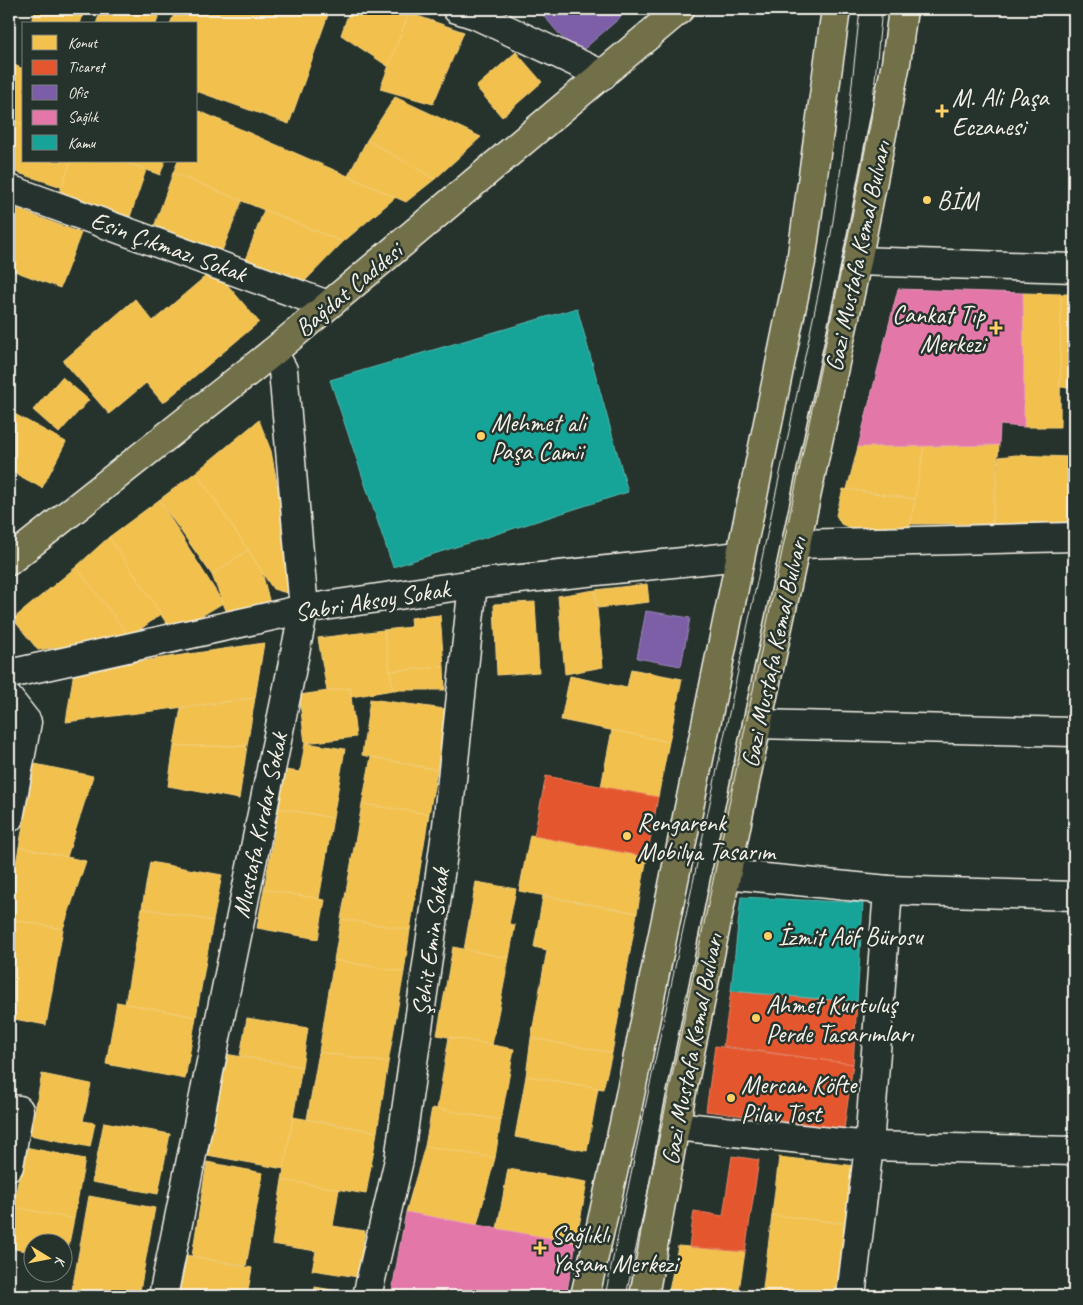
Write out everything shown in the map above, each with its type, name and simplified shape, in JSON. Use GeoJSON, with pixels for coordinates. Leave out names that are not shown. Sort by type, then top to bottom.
{"type":"FeatureCollection","features":[{"type":"Feature","properties":{"kind":"main road","name":"Bağdat Caddesi"},"geometry":{"type":"LineString","coordinates":[[9,561],[273,352],[680,9]]}},
{"type":"Feature","properties":{"kind":"main road","name":"Gazi Mustafa Kemal Bulvarı"},"geometry":{"type":"LineString","coordinates":[[585,1296],[624,1124],[801,262],[836,9]]}},
{"type":"Feature","properties":{"kind":"main road","name":"Gazi Mustafa Kemal Bulvarı"},"geometry":{"type":"LineString","coordinates":[[644,1296],[675,1126],[726,874],[857,261],[896,63],[903,9]]}},
{"type":"Feature","properties":{"kind":"street"},"geometry":{"type":"LineString","coordinates":[[457,9],[476,15],[603,75]]}},
{"type":"Feature","properties":{"kind":"street","name":"Esin Çıkmazı Sokak"},"geometry":{"type":"LineString","coordinates":[[9,190],[328,305]]}},
{"type":"Feature","properties":{"kind":"street"},"geometry":{"type":"LineString","coordinates":[[857,261],[1074,268]]}},
{"type":"Feature","properties":{"kind":"street","name":"Mustafa Kırdar Sokak"},"geometry":{"type":"LineString","coordinates":[[163,1296],[304,609],[283,370],[273,352]]}},
{"type":"Feature","properties":{"kind":"street"},"geometry":{"type":"LineString","coordinates":[[796,544],[1074,537]]}},
{"type":"Feature","properties":{"kind":"street","name":"Sabri Aksoy Sokak"},"geometry":{"type":"LineString","coordinates":[[9,674],[304,609],[675,553],[740,556]]}},
{"type":"Feature","properties":{"kind":"street","name":"Şehit Emin Sokak"},"geometry":{"type":"LineString","coordinates":[[367,1296],[399,1160],[447,826],[473,584]]}},
{"type":"Feature","properties":{"kind":"street"},"geometry":{"type":"LineString","coordinates":[[9,699],[27,722],[9,818]]}},
{"type":"Feature","properties":{"kind":"street"},"geometry":{"type":"LineString","coordinates":[[757,724],[1074,732]]}},
{"type":"Feature","properties":{"kind":"street"},"geometry":{"type":"LineString","coordinates":[[726,874],[888,890],[1074,896]]}},
{"type":"Feature","properties":{"kind":"street"},"geometry":{"type":"LineString","coordinates":[[851,1296],[869,1146],[888,890]]}},
{"type":"Feature","properties":{"kind":"street"},"geometry":{"type":"LineString","coordinates":[[9,1109],[19,1110],[9,1166]]}},
{"type":"Feature","properties":{"kind":"street"},"geometry":{"type":"LineString","coordinates":[[675,1126],[869,1146],[1074,1151]]}},
{"type":"Feature","properties":{"kind":"building: Konut"},"geometry":{"type":"Polygon","coordinates":[[[36,9],[85,9],[81,22],[32,22],[36,9]]]}},
{"type":"Feature","properties":{"kind":"building: Konut"},"geometry":{"type":"Polygon","coordinates":[[[118,9],[142,9],[159,15],[157,22],[97,22],[101,10],[116,15],[118,9]]]}},
{"type":"Feature","properties":{"kind":"building: Konut"},"geometry":{"type":"Polygon","coordinates":[[[176,9],[330,9],[289,124],[198,92],[198,22],[171,22],[176,9]]]}},
{"type":"Feature","properties":{"kind":"building: Konut"},"geometry":{"type":"Polygon","coordinates":[[[350,9],[396,9],[409,13],[389,67],[341,35],[350,9]]]}},
{"type":"Feature","properties":{"kind":"building: Konut"},"geometry":{"type":"Polygon","coordinates":[[[409,13],[464,32],[433,104],[380,89],[409,13]]]}},
{"type":"Feature","properties":{"kind":"building: Konut"},"geometry":{"type":"Polygon","coordinates":[[[516,52],[542,82],[502,117],[476,87],[516,52]]]}},
{"type":"Feature","properties":{"kind":"building: Konut"},"geometry":{"type":"Polygon","coordinates":[[[9,63],[22,68],[22,124],[9,120],[9,63]]]}},
{"type":"Feature","properties":{"kind":"building: Konut"},"geometry":{"type":"Polygon","coordinates":[[[395,97],[481,137],[435,179],[367,140],[395,97]]]}},
{"type":"Feature","properties":{"kind":"building: Konut"},"geometry":{"type":"Polygon","coordinates":[[[199,111],[396,197],[343,242],[173,173],[178,162],[198,162],[199,111]]]}},
{"type":"Feature","properties":{"kind":"building: Konut"},"geometry":{"type":"Polygon","coordinates":[[[9,120],[22,124],[22,162],[71,162],[62,187],[9,170],[9,120]]]}},
{"type":"Feature","properties":{"kind":"building: Konut"},"geometry":{"type":"Polygon","coordinates":[[[367,140],[435,179],[406,202],[348,176],[367,140]]]}},
{"type":"Feature","properties":{"kind":"building: Konut"},"geometry":{"type":"Polygon","coordinates":[[[71,162],[126,162],[146,170],[130,217],[59,193],[71,162]]]}},
{"type":"Feature","properties":{"kind":"building: Konut"},"geometry":{"type":"Polygon","coordinates":[[[126,162],[165,162],[160,175],[126,162]]]}},
{"type":"Feature","properties":{"kind":"building: Konut"},"geometry":{"type":"Polygon","coordinates":[[[173,173],[242,201],[222,251],[154,227],[173,173]]]}},
{"type":"Feature","properties":{"kind":"building: Konut"},"geometry":{"type":"Polygon","coordinates":[[[9,206],[81,233],[60,288],[9,269],[9,206]]]}},
{"type":"Feature","properties":{"kind":"building: Konut"},"geometry":{"type":"Polygon","coordinates":[[[264,210],[343,242],[303,283],[244,263],[264,210]]]}},
{"type":"Feature","properties":{"kind":"building: Konut"},"geometry":{"type":"Polygon","coordinates":[[[214,269],[259,322],[163,403],[146,383],[109,414],[63,361],[135,299],[153,321],[214,269]]]}},
{"type":"Feature","properties":{"kind":"building: Konut"},"geometry":{"type":"Polygon","coordinates":[[[1023,293],[1061,294],[1060,427],[1024,427],[1023,293]]]}},
{"type":"Feature","properties":{"kind":"building: Konut"},"geometry":{"type":"Polygon","coordinates":[[[1061,294],[1074,294],[1074,388],[1060,387],[1061,294]]]}},
{"type":"Feature","properties":{"kind":"building: Konut"},"geometry":{"type":"Polygon","coordinates":[[[62,377],[89,400],[59,433],[33,410],[62,377]]]}},
{"type":"Feature","properties":{"kind":"building: Konut"},"geometry":{"type":"Polygon","coordinates":[[[9,411],[66,442],[42,488],[9,470],[9,411]]]}},
{"type":"Feature","properties":{"kind":"building: Konut"},"geometry":{"type":"Polygon","coordinates":[[[259,420],[271,451],[283,516],[287,593],[273,589],[196,472],[259,420]]]}},
{"type":"Feature","properties":{"kind":"building: Konut"},"geometry":{"type":"Polygon","coordinates":[[[999,445],[992,524],[910,524],[924,446],[999,445]]]}},
{"type":"Feature","properties":{"kind":"building: Konut"},"geometry":{"type":"Polygon","coordinates":[[[924,446],[915,499],[847,489],[858,447],[924,446]]]}},
{"type":"Feature","properties":{"kind":"building: Konut"},"geometry":{"type":"Polygon","coordinates":[[[1016,455],[1070,457],[1070,522],[992,524],[999,457],[1016,455]]]}},
{"type":"Feature","properties":{"kind":"building: Konut"},"geometry":{"type":"Polygon","coordinates":[[[1070,457],[1074,457],[1074,522],[1070,522],[1070,457]]]}},
{"type":"Feature","properties":{"kind":"building: Konut"},"geometry":{"type":"Polygon","coordinates":[[[196,472],[248,550],[212,575],[159,500],[196,472]]]}},
{"type":"Feature","properties":{"kind":"building: Konut"},"geometry":{"type":"Polygon","coordinates":[[[843,489],[915,499],[909,531],[858,531],[841,524],[836,515],[843,489]]]}},
{"type":"Feature","properties":{"kind":"building: Konut"},"geometry":{"type":"Polygon","coordinates":[[[159,500],[223,603],[173,633],[109,537],[159,500]]]}},
{"type":"Feature","properties":{"kind":"building: Konut"},"geometry":{"type":"Polygon","coordinates":[[[109,537],[161,614],[130,637],[76,567],[109,537]]]}},
{"type":"Feature","properties":{"kind":"building: Konut"},"geometry":{"type":"Polygon","coordinates":[[[248,550],[262,572],[271,608],[229,618],[212,575],[248,550]]]}},
{"type":"Feature","properties":{"kind":"building: Konut"},"geometry":{"type":"Polygon","coordinates":[[[76,567],[130,637],[38,650],[13,619],[76,567]]]}},
{"type":"Feature","properties":{"kind":"building: Konut"},"geometry":{"type":"Polygon","coordinates":[[[647,584],[649,602],[598,608],[595,590],[647,584]]]}},
{"type":"Feature","properties":{"kind":"building: Konut"},"geometry":{"type":"Polygon","coordinates":[[[595,590],[603,667],[565,674],[558,596],[595,590]]]}},
{"type":"Feature","properties":{"kind":"building: Konut"},"geometry":{"type":"Polygon","coordinates":[[[535,602],[539,672],[497,675],[494,604],[535,602]]]}},
{"type":"Feature","properties":{"kind":"building: Konut"},"geometry":{"type":"Polygon","coordinates":[[[440,615],[444,667],[390,671],[384,630],[411,627],[410,618],[440,615]]]}},
{"type":"Feature","properties":{"kind":"building: Konut"},"geometry":{"type":"Polygon","coordinates":[[[384,630],[393,690],[351,697],[350,688],[327,691],[318,638],[384,630]]]}},
{"type":"Feature","properties":{"kind":"building: Konut"},"geometry":{"type":"Polygon","coordinates":[[[264,643],[255,698],[66,722],[74,671],[264,643]]]}},
{"type":"Feature","properties":{"kind":"building: Konut"},"geometry":{"type":"Polygon","coordinates":[[[444,667],[445,690],[393,690],[390,671],[444,667]]]}},
{"type":"Feature","properties":{"kind":"building: Konut"},"geometry":{"type":"Polygon","coordinates":[[[631,669],[682,679],[669,742],[561,720],[570,676],[627,688],[631,669]]]}},
{"type":"Feature","properties":{"kind":"building: Konut"},"geometry":{"type":"Polygon","coordinates":[[[350,688],[356,737],[305,743],[299,695],[350,688]]]}},
{"type":"Feature","properties":{"kind":"building: Konut"},"geometry":{"type":"Polygon","coordinates":[[[255,698],[247,746],[174,746],[181,708],[255,698]]]}},
{"type":"Feature","properties":{"kind":"building: Konut"},"geometry":{"type":"Polygon","coordinates":[[[370,699],[445,709],[437,770],[362,755],[370,699]]]}},
{"type":"Feature","properties":{"kind":"building: Konut"},"geometry":{"type":"Polygon","coordinates":[[[612,730],[669,742],[658,797],[601,787],[612,730]]]}},
{"type":"Feature","properties":{"kind":"building: Konut"},"geometry":{"type":"Polygon","coordinates":[[[305,743],[345,749],[333,818],[279,808],[285,770],[300,772],[305,743]]]}},
{"type":"Feature","properties":{"kind":"building: Konut"},"geometry":{"type":"Polygon","coordinates":[[[174,746],[247,746],[239,799],[168,786],[174,746]]]}},
{"type":"Feature","properties":{"kind":"building: Konut"},"geometry":{"type":"Polygon","coordinates":[[[371,757],[437,770],[429,814],[362,804],[371,757]]]}},
{"type":"Feature","properties":{"kind":"building: Konut"},"geometry":{"type":"Polygon","coordinates":[[[35,764],[93,776],[67,857],[19,847],[35,764]]]}},
{"type":"Feature","properties":{"kind":"building: Konut"},"geometry":{"type":"Polygon","coordinates":[[[362,804],[429,814],[410,930],[341,919],[362,804]]]}},
{"type":"Feature","properties":{"kind":"building: Konut"},"geometry":{"type":"Polygon","coordinates":[[[279,808],[333,818],[319,899],[264,889],[279,808]]]}},
{"type":"Feature","properties":{"kind":"building: Konut"},"geometry":{"type":"Polygon","coordinates":[[[530,835],[647,857],[637,913],[519,891],[530,835]]]}},
{"type":"Feature","properties":{"kind":"building: Konut"},"geometry":{"type":"Polygon","coordinates":[[[19,847],[86,861],[63,929],[9,919],[9,900],[19,847]]]}},
{"type":"Feature","properties":{"kind":"building: Konut"},"geometry":{"type":"Polygon","coordinates":[[[150,862],[222,875],[213,921],[142,908],[150,862]]]}},
{"type":"Feature","properties":{"kind":"building: Konut"},"geometry":{"type":"Polygon","coordinates":[[[476,882],[516,889],[509,924],[515,925],[509,958],[464,950],[476,882]]]}},
{"type":"Feature","properties":{"kind":"building: Konut"},"geometry":{"type":"Polygon","coordinates":[[[264,889],[325,900],[318,939],[257,928],[264,889]]]}},
{"type":"Feature","properties":{"kind":"building: Konut"},"geometry":{"type":"Polygon","coordinates":[[[543,896],[637,913],[612,1053],[531,1038],[547,950],[534,947],[543,896]]]}},
{"type":"Feature","properties":{"kind":"building: Konut"},"geometry":{"type":"Polygon","coordinates":[[[142,908],[213,921],[196,1017],[125,1004],[142,908]]]}},
{"type":"Feature","properties":{"kind":"building: Konut"},"geometry":{"type":"Polygon","coordinates":[[[9,919],[63,929],[46,1025],[9,1018],[9,919]]]}},
{"type":"Feature","properties":{"kind":"building: Konut"},"geometry":{"type":"Polygon","coordinates":[[[341,919],[410,930],[404,972],[334,960],[341,919]]]}},
{"type":"Feature","properties":{"kind":"building: Konut"},"geometry":{"type":"Polygon","coordinates":[[[453,947],[509,958],[492,1045],[437,1035],[453,947]]]}},
{"type":"Feature","properties":{"kind":"building: Konut"},"geometry":{"type":"Polygon","coordinates":[[[334,960],[404,972],[388,1063],[319,1052],[334,960]]]}},
{"type":"Feature","properties":{"kind":"building: Konut"},"geometry":{"type":"Polygon","coordinates":[[[117,1002],[196,1017],[185,1079],[106,1064],[117,1002]]]}},
{"type":"Feature","properties":{"kind":"building: Konut"},"geometry":{"type":"Polygon","coordinates":[[[247,1018],[308,1028],[302,1067],[240,1056],[247,1018]]]}},
{"type":"Feature","properties":{"kind":"building: Konut"},"geometry":{"type":"Polygon","coordinates":[[[449,1037],[514,1049],[501,1120],[437,1109],[449,1037]]]}},
{"type":"Feature","properties":{"kind":"building: Konut"},"geometry":{"type":"Polygon","coordinates":[[[531,1038],[612,1053],[603,1089],[526,1076],[531,1038]]]}},
{"type":"Feature","properties":{"kind":"building: Konut"},"geometry":{"type":"Polygon","coordinates":[[[319,1052],[388,1063],[377,1132],[307,1119],[319,1052]]]}},
{"type":"Feature","properties":{"kind":"building: Konut"},"geometry":{"type":"Polygon","coordinates":[[[225,1054],[302,1067],[284,1169],[207,1155],[225,1054]]]}},
{"type":"Feature","properties":{"kind":"building: Konut"},"geometry":{"type":"Polygon","coordinates":[[[42,1074],[91,1084],[83,1121],[95,1123],[90,1147],[30,1135],[42,1074]]]}},
{"type":"Feature","properties":{"kind":"building: Konut"},"geometry":{"type":"Polygon","coordinates":[[[526,1076],[598,1088],[587,1151],[515,1137],[526,1076]]]}},
{"type":"Feature","properties":{"kind":"building: Konut"},"geometry":{"type":"Polygon","coordinates":[[[432,1108],[501,1120],[495,1158],[425,1146],[432,1108]]]}},
{"type":"Feature","properties":{"kind":"building: Konut"},"geometry":{"type":"Polygon","coordinates":[[[293,1117],[377,1132],[366,1194],[282,1180],[293,1117]]]}},
{"type":"Feature","properties":{"kind":"building: Konut"},"geometry":{"type":"Polygon","coordinates":[[[104,1122],[170,1134],[158,1194],[92,1182],[104,1122]]]}},
{"type":"Feature","properties":{"kind":"building: Konut"},"geometry":{"type":"Polygon","coordinates":[[[425,1146],[495,1158],[477,1225],[406,1212],[425,1146]]]}},
{"type":"Feature","properties":{"kind":"building: Konut"},"geometry":{"type":"Polygon","coordinates":[[[25,1147],[85,1159],[74,1219],[13,1207],[25,1147]]]}},
{"type":"Feature","properties":{"kind":"building: Konut"},"geometry":{"type":"Polygon","coordinates":[[[779,1157],[856,1166],[849,1224],[772,1215],[779,1157]]]}},
{"type":"Feature","properties":{"kind":"building: Konut"},"geometry":{"type":"Polygon","coordinates":[[[207,1162],[263,1173],[246,1266],[192,1256],[207,1162]]]}},
{"type":"Feature","properties":{"kind":"building: Konut"},"geometry":{"type":"Polygon","coordinates":[[[508,1169],[587,1182],[576,1243],[497,1229],[508,1169]]]}},
{"type":"Feature","properties":{"kind":"building: Konut"},"geometry":{"type":"Polygon","coordinates":[[[282,1180],[339,1189],[333,1226],[365,1231],[358,1277],[312,1270],[316,1251],[272,1244],[282,1180]]]}},
{"type":"Feature","properties":{"kind":"building: Konut"},"geometry":{"type":"Polygon","coordinates":[[[89,1196],[155,1208],[139,1296],[71,1296],[89,1196]]]}},
{"type":"Feature","properties":{"kind":"building: Konut"},"geometry":{"type":"Polygon","coordinates":[[[13,1207],[74,1219],[71,1232],[22,1232],[22,1250],[9,1248],[9,1232],[13,1207]]]}},
{"type":"Feature","properties":{"kind":"building: Konut"},"geometry":{"type":"Polygon","coordinates":[[[772,1215],[849,1224],[840,1296],[762,1296],[772,1215]]]}},
{"type":"Feature","properties":{"kind":"building: Konut"},"geometry":{"type":"Polygon","coordinates":[[[678,1246],[745,1252],[738,1296],[668,1296],[678,1246]]]}},
{"type":"Feature","properties":{"kind":"building: Konut"},"geometry":{"type":"Polygon","coordinates":[[[186,1255],[252,1268],[247,1296],[178,1296],[186,1255]]]}},
{"type":"Feature","properties":{"kind":"building: Konut"},"geometry":{"type":"Polygon","coordinates":[[[315,1287],[355,1294],[355,1296],[314,1296],[315,1287]]]}},
{"type":"Feature","properties":{"kind":"building: Ticaret"},"geometry":{"type":"Polygon","coordinates":[[[546,776],[658,797],[647,857],[534,836],[546,776]]]}},
{"type":"Feature","properties":{"kind":"building: Ticaret"},"geometry":{"type":"Polygon","coordinates":[[[731,991],[857,1002],[853,1064],[723,1046],[731,991]]]}},
{"type":"Feature","properties":{"kind":"building: Ticaret"},"geometry":{"type":"Polygon","coordinates":[[[715,1046],[853,1064],[844,1129],[706,1111],[715,1046]]]}},
{"type":"Feature","properties":{"kind":"building: Ticaret"},"geometry":{"type":"Polygon","coordinates":[[[732,1156],[759,1160],[745,1252],[689,1247],[694,1211],[723,1216],[732,1156]]]}},
{"type":"Feature","properties":{"kind":"building: Ofis"},"geometry":{"type":"Polygon","coordinates":[[[538,9],[630,9],[577,55],[538,9]]]}},
{"type":"Feature","properties":{"kind":"building: Ofis"},"geometry":{"type":"Polygon","coordinates":[[[646,611],[690,618],[681,666],[637,658],[646,611]]]}},
{"type":"Feature","properties":{"kind":"building: Sağlık"},"geometry":{"type":"Polygon","coordinates":[[[898,289],[1023,293],[1024,427],[1000,425],[999,445],[858,447],[898,289]]]}},
{"type":"Feature","properties":{"kind":"building: Sağlık"},"geometry":{"type":"Polygon","coordinates":[[[406,1212],[576,1243],[566,1296],[391,1296],[406,1212]]]}},
{"type":"Feature","properties":{"kind":"building: Kamu","name":"Mehmet ali Paşa Camii"},"geometry":{"type":"Polygon","coordinates":[[[577,308],[628,492],[393,567],[330,380],[577,308]]]}},
{"type":"Feature","properties":{"kind":"building: Kamu"},"geometry":{"type":"Polygon","coordinates":[[[741,897],[863,903],[857,1002],[731,991],[741,897]]]}},
{"type":"Feature","properties":{"kind":"tram line"},"geometry":{"type":"LineString","coordinates":[[605,1296],[831,234],[848,121],[860,9]]}},
{"type":"Feature","properties":{"kind":"tram line"},"geometry":{"type":"LineString","coordinates":[[626,1296],[847,242],[871,120],[882,9]]}},
{"type":"Feature","properties":{"kind":"place","name":"M. Ali Paşa Eczanesi"},"geometry":{"type":"Point","coordinates":[942,111]}},
{"type":"Feature","properties":{"kind":"place","name":"BİM"},"geometry":{"type":"Point","coordinates":[927,200]}},
{"type":"Feature","properties":{"kind":"place","name":"Cankat Tıp Merkezi"},"geometry":{"type":"Point","coordinates":[996,328]}},
{"type":"Feature","properties":{"kind":"place","name":"Mehmet ali Paşa Camii"},"geometry":{"type":"Point","coordinates":[481,436]}},
{"type":"Feature","properties":{"kind":"place","name":"Rengarenk Mobilya Tasarım"},"geometry":{"type":"Point","coordinates":[627,836]}},
{"type":"Feature","properties":{"kind":"place","name":"İzmit Aöf Bürosu"},"geometry":{"type":"Point","coordinates":[768,936]}},
{"type":"Feature","properties":{"kind":"place","name":"Ahmet Kurtuluş Perde Tasarımları"},"geometry":{"type":"Point","coordinates":[756,1018]}},
{"type":"Feature","properties":{"kind":"place","name":"Mercan Köfte Pilav Tost"},"geometry":{"type":"Point","coordinates":[731,1098]}},
{"type":"Feature","properties":{"kind":"place","name":"Sağlıklı Yaşam Merkezi"},"geometry":{"type":"Point","coordinates":[540,1248]}}]}
